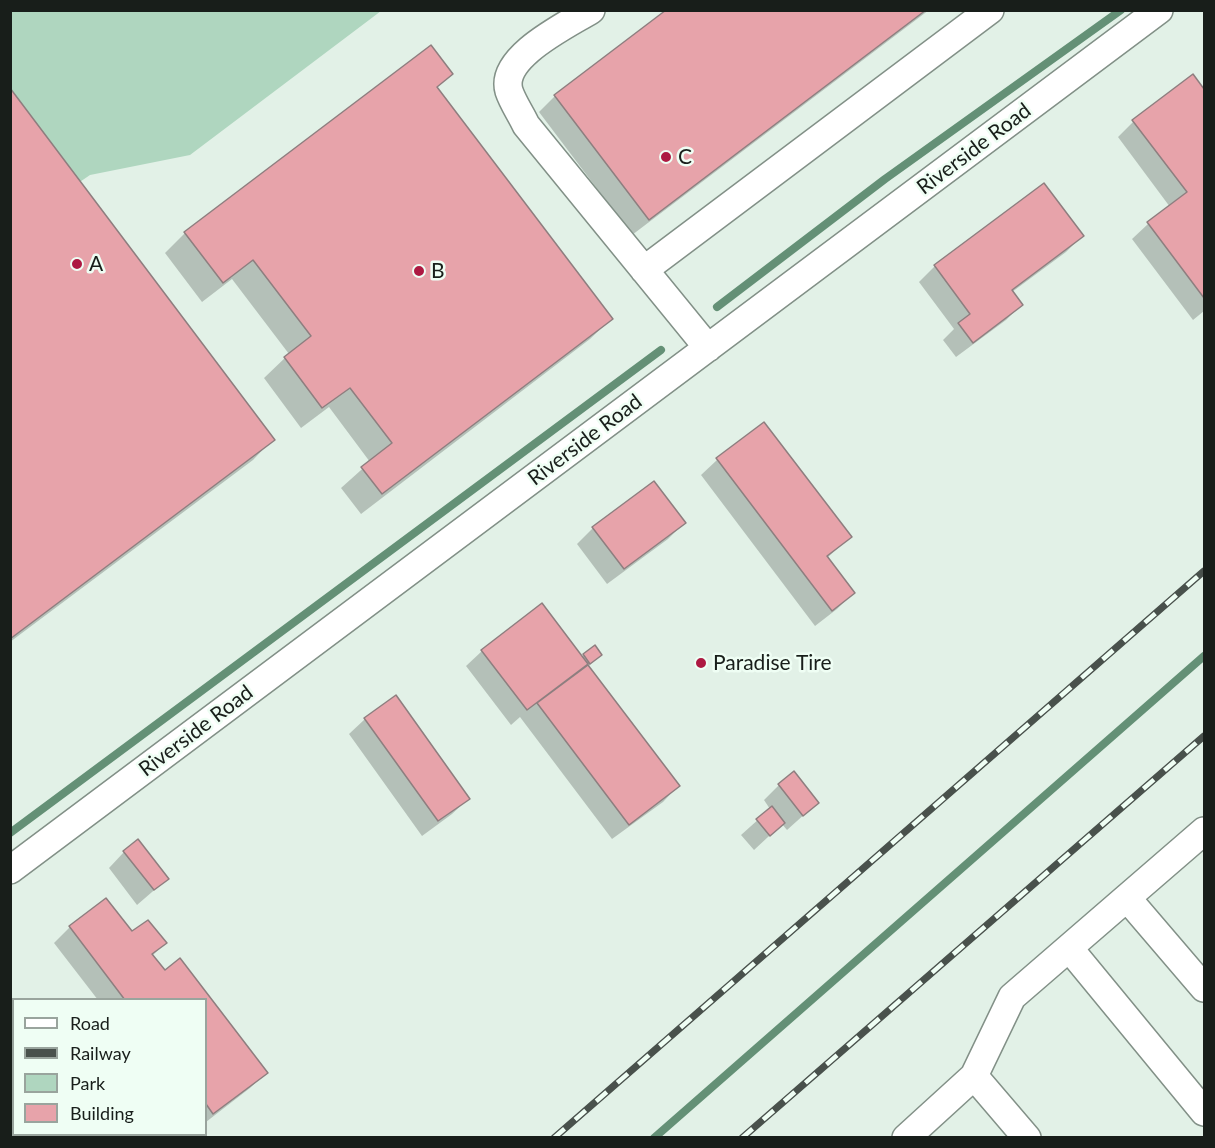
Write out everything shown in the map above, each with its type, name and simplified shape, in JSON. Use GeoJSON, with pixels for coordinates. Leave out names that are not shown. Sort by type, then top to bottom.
{"type":"FeatureCollection","features":[{"type":"Feature","properties":{"kind":"street"},"geometry":{"type":"LineString","coordinates":[[591,10],[534,44],[513,66],[508,89],[526,125],[708,348]]}},
{"type":"Feature","properties":{"kind":"street"},"geometry":{"type":"LineString","coordinates":[[644,270],[990,10]]}},
{"type":"Feature","properties":{"kind":"street","name":"Riverside Road"},"geometry":{"type":"LineString","coordinates":[[10,870],[1159,10]]}},
{"type":"Feature","properties":{"kind":"street"},"geometry":{"type":"LineString","coordinates":[[906,1137],[974,1076],[1012,998],[1204,831]]}},
{"type":"Feature","properties":{"kind":"street"},"geometry":{"type":"LineString","coordinates":[[1127,898],[1204,988]]}},
{"type":"Feature","properties":{"kind":"street"},"geometry":{"type":"LineString","coordinates":[[1069,948],[1204,1112]]}},
{"type":"Feature","properties":{"kind":"street"},"geometry":{"type":"LineString","coordinates":[[974,1076],[1027,1137]]}},
{"type":"Feature","properties":{"kind":"green space"},"geometry":{"type":"Polygon","coordinates":[[[11,11],[381,11],[190,155],[90,175],[11,229],[11,11]]]}},
{"type":"Feature","properties":{"kind":"building","name":"C"},"geometry":{"type":"Polygon","coordinates":[[[666,10],[926,10],[649,220],[554,95],[666,10]]]}},
{"type":"Feature","properties":{"kind":"building","name":"B"},"geometry":{"type":"Polygon","coordinates":[[[431,45],[453,74],[437,87],[613,319],[382,494],[361,467],[392,443],[350,388],[322,408],[284,357],[311,336],[253,260],[223,283],[184,232],[431,45]]]}},
{"type":"Feature","properties":{"kind":"building"},"geometry":{"type":"Polygon","coordinates":[[[1193,74],[1204,89],[1204,298],[1147,222],[1187,192],[1132,120],[1193,74]]]}},
{"type":"Feature","properties":{"kind":"building","name":"A"},"geometry":{"type":"Polygon","coordinates":[[[10,88],[275,440],[10,639],[10,88]]]}},
{"type":"Feature","properties":{"kind":"building"},"geometry":{"type":"Polygon","coordinates":[[[1044,183],[1084,236],[1012,290],[1023,305],[973,343],[958,323],[970,314],[934,265],[1044,183]]]}},
{"type":"Feature","properties":{"kind":"building"},"geometry":{"type":"Polygon","coordinates":[[[764,422],[852,537],[827,556],[855,593],[832,611],[716,458],[764,422]]]}},
{"type":"Feature","properties":{"kind":"building"},"geometry":{"type":"Polygon","coordinates":[[[654,481],[686,523],[624,569],[592,527],[654,481]]]}},
{"type":"Feature","properties":{"kind":"building"},"geometry":{"type":"Polygon","coordinates":[[[542,603],[588,664],[527,710],[481,650],[542,603]]]}},
{"type":"Feature","properties":{"kind":"building"},"geometry":{"type":"Polygon","coordinates":[[[595,645],[602,655],[590,664],[583,654],[595,645]]]}},
{"type":"Feature","properties":{"kind":"building"},"geometry":{"type":"Polygon","coordinates":[[[588,665],[680,786],[629,825],[537,703],[588,665]]]}},
{"type":"Feature","properties":{"kind":"building"},"geometry":{"type":"Polygon","coordinates":[[[396,695],[470,799],[438,821],[364,718],[396,695]]]}},
{"type":"Feature","properties":{"kind":"building"},"geometry":{"type":"Polygon","coordinates":[[[794,771],[819,803],[803,816],[778,784],[794,771]]]}},
{"type":"Feature","properties":{"kind":"building"},"geometry":{"type":"Polygon","coordinates":[[[772,806],[785,823],[770,836],[756,819],[772,806]]]}},
{"type":"Feature","properties":{"kind":"building"},"geometry":{"type":"Polygon","coordinates":[[[138,839],[169,879],[154,890],[123,851],[138,839]]]}},
{"type":"Feature","properties":{"kind":"building"},"geometry":{"type":"Polygon","coordinates":[[[106,898],[132,931],[148,920],[167,943],[152,954],[165,970],[180,958],[268,1073],[213,1114],[207,1105],[207,998],[123,998],[69,926],[106,898]]]}},
{"type":"Feature","properties":{"kind":"waterway"},"geometry":{"type":"LineString","coordinates":[[717,307],[885,179],[1121,10]]}},
{"type":"Feature","properties":{"kind":"waterway"},"geometry":{"type":"LineString","coordinates":[[10,833],[661,350]]}},
{"type":"Feature","properties":{"kind":"waterway"},"geometry":{"type":"LineString","coordinates":[[654,1138],[1204,656]]}},
{"type":"Feature","properties":{"kind":"railway"},"geometry":{"type":"LineString","coordinates":[[554,1138],[1204,571]]}},
{"type":"Feature","properties":{"kind":"railway"},"geometry":{"type":"LineString","coordinates":[[742,1138],[1204,736]]}},
{"type":"Feature","properties":{"kind":"place","name":"C"},"geometry":{"type":"Point","coordinates":[666,157]}},
{"type":"Feature","properties":{"kind":"place","name":"A"},"geometry":{"type":"Point","coordinates":[77,264]}},
{"type":"Feature","properties":{"kind":"place","name":"B"},"geometry":{"type":"Point","coordinates":[419,271]}},
{"type":"Feature","properties":{"kind":"place","name":"Paradise Tire"},"geometry":{"type":"Point","coordinates":[701,663]}}]}
